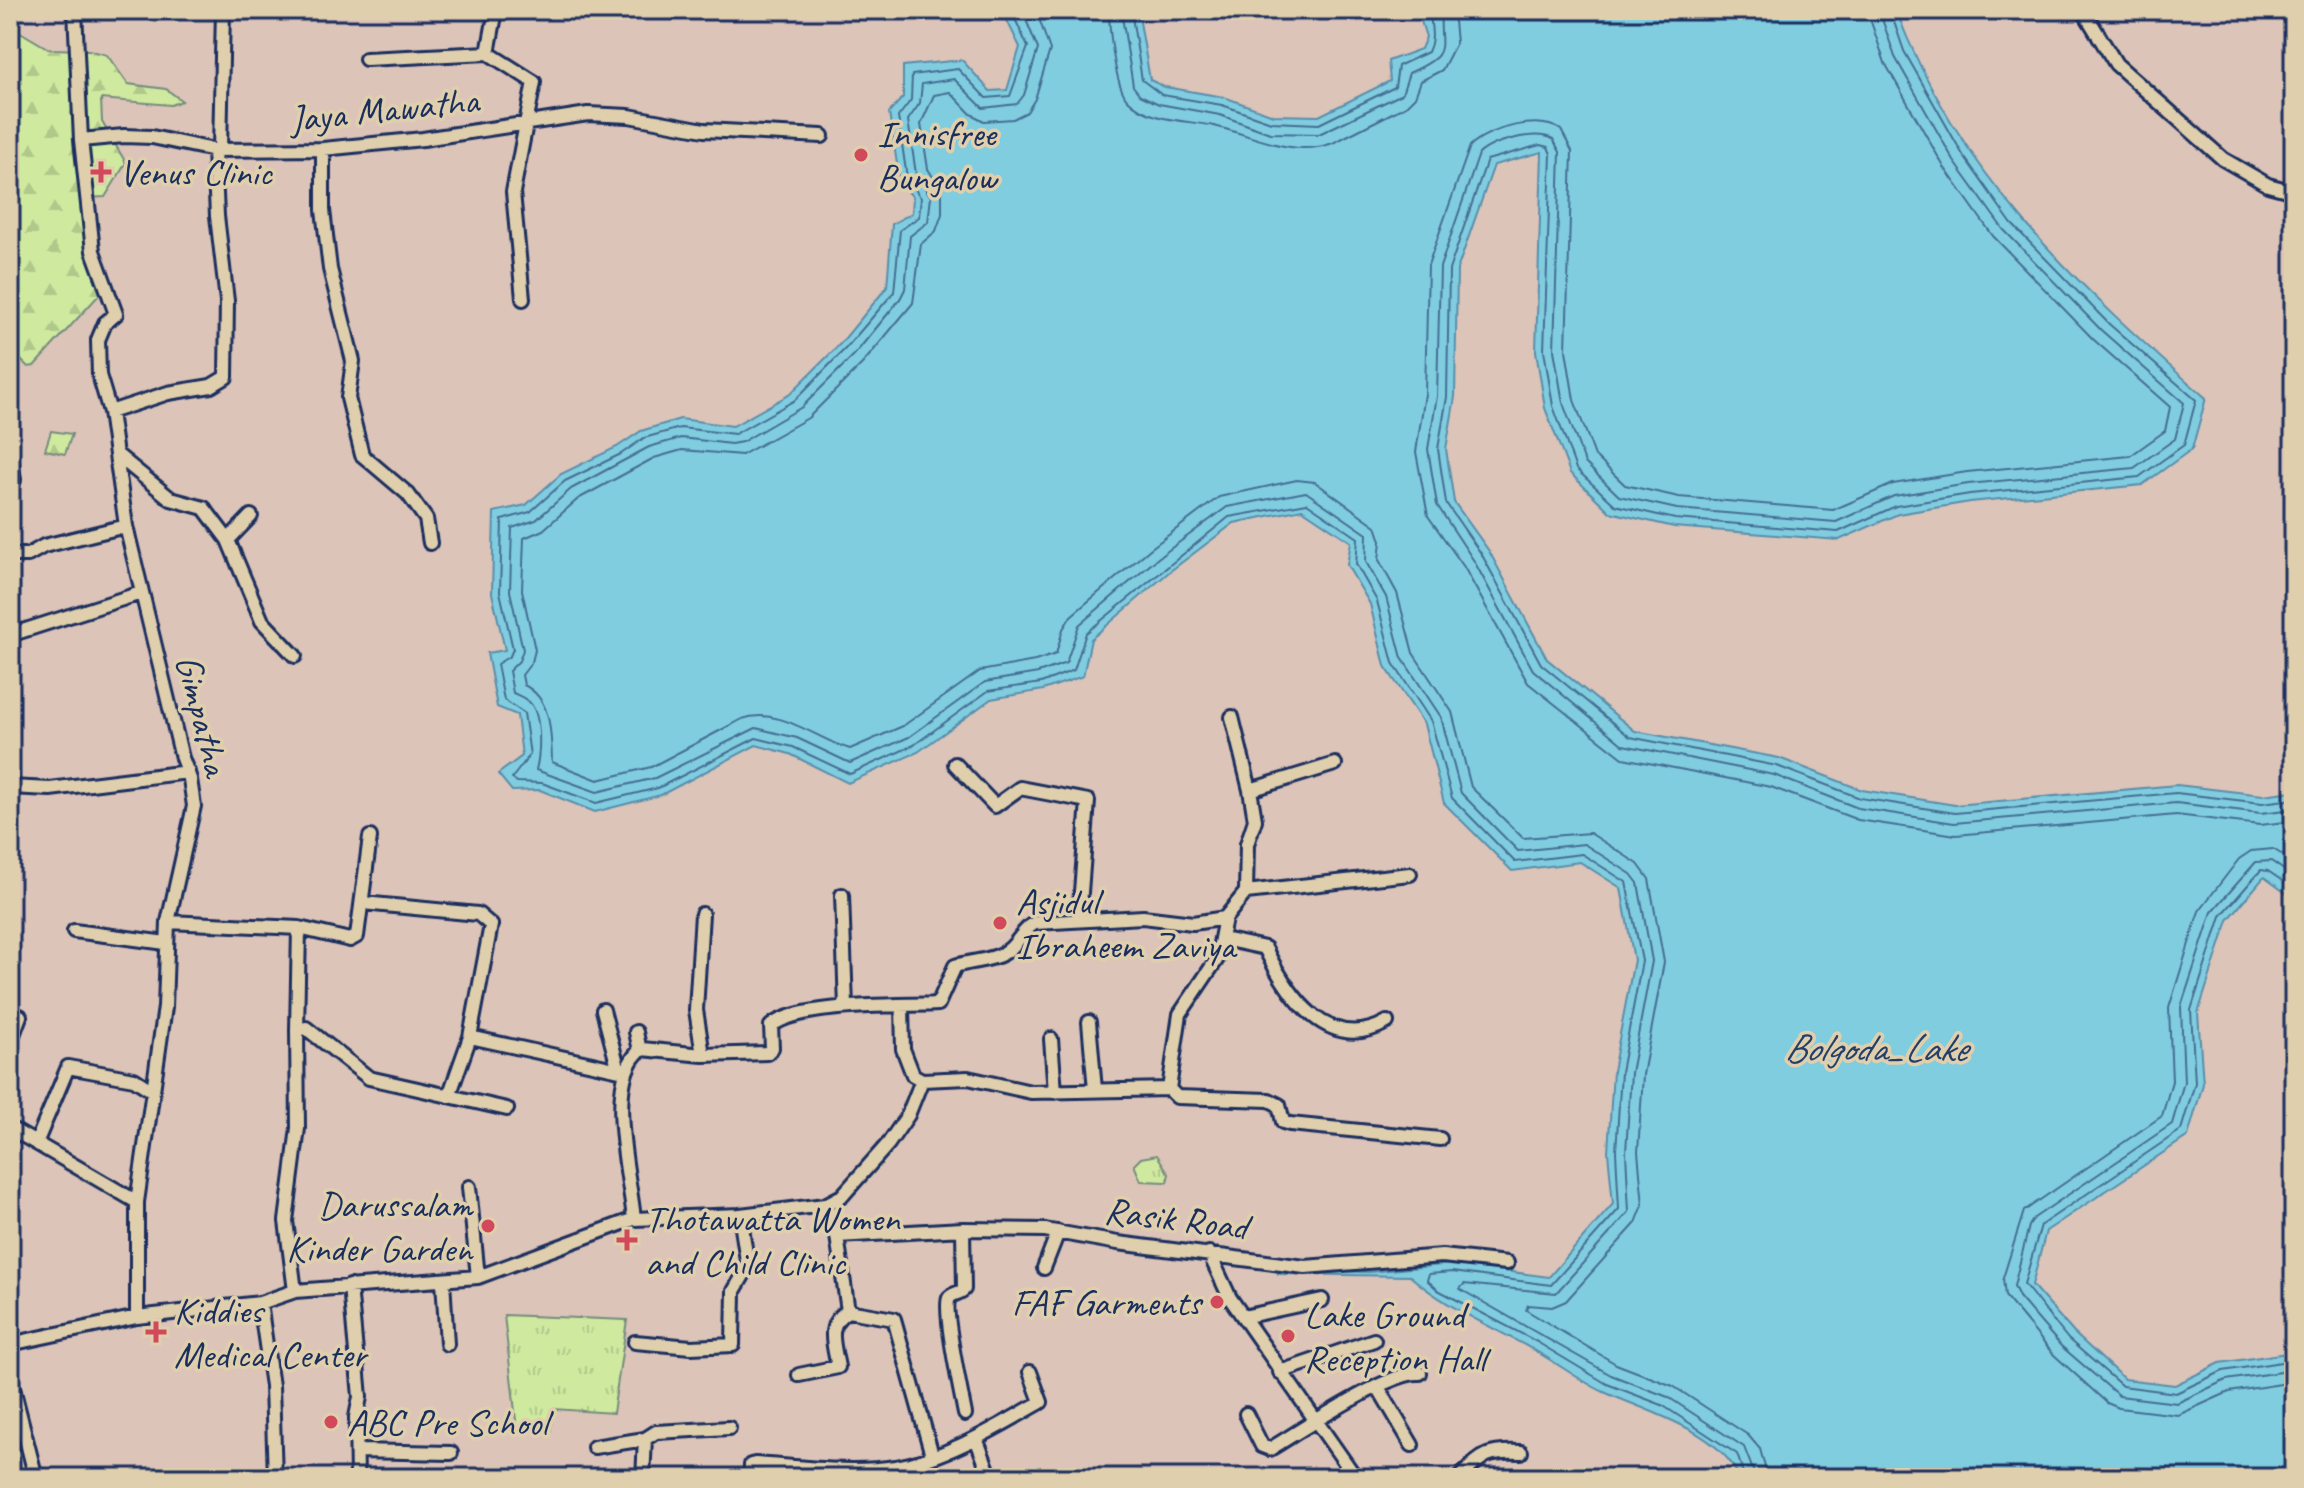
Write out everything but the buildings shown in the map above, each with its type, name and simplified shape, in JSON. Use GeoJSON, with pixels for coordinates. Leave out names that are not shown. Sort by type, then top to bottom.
{"type":"FeatureCollection","features":[{"type":"Feature","properties":{"kind":"street"},"geometry":{"type":"LineString","coordinates":[[75,10],[81,140]]}},
{"type":"Feature","properties":{"kind":"street"},"geometry":{"type":"LineString","coordinates":[[110,412],[168,393],[211,386],[226,377],[227,301],[217,216],[223,10]]}},
{"type":"Feature","properties":{"kind":"street"},"geometry":{"type":"LineString","coordinates":[[488,53],[496,10]]}},
{"type":"Feature","properties":{"kind":"street"},"geometry":{"type":"LineString","coordinates":[[2083,10],[2116,64],[2223,159],[2268,185],[2294,192]]}},
{"type":"Feature","properties":{"kind":"street"},"geometry":{"type":"LineString","coordinates":[[366,59],[488,53],[534,82],[513,192],[523,299]]}},
{"type":"Feature","properties":{"kind":"street","name":"Jaya Mawatha"},"geometry":{"type":"LineString","coordinates":[[81,140],[152,137],[217,150],[323,149],[601,115],[704,130],[822,136]]}},
{"type":"Feature","properties":{"kind":"street","name":"Gimpatha"},"geometry":{"type":"LineString","coordinates":[[81,140],[93,251],[116,314],[105,323],[96,355],[110,412],[126,526],[194,806],[168,922],[165,1007],[137,1202],[137,1317]]}},
{"type":"Feature","properties":{"kind":"street"},"geometry":{"type":"LineString","coordinates":[[323,149],[323,210],[330,269],[353,361],[348,398],[362,455],[408,494],[426,519],[430,543]]}},
{"type":"Feature","properties":{"kind":"street"},"geometry":{"type":"LineString","coordinates":[[10,453],[14,480],[10,486]]}},
{"type":"Feature","properties":{"kind":"street"},"geometry":{"type":"LineString","coordinates":[[116,454],[171,499],[204,508],[228,540],[262,621],[295,656]]}},
{"type":"Feature","properties":{"kind":"street"},"geometry":{"type":"LineString","coordinates":[[228,540],[251,516]]}},
{"type":"Feature","properties":{"kind":"street"},"geometry":{"type":"LineString","coordinates":[[10,555],[28,555],[44,546],[126,526]]}},
{"type":"Feature","properties":{"kind":"street"},"geometry":{"type":"LineString","coordinates":[[10,635],[141,593]]}},
{"type":"Feature","properties":{"kind":"street"},"geometry":{"type":"LineString","coordinates":[[1169,1089],[1180,1014],[1217,959],[1225,918],[1246,892],[1247,844],[1255,820],[1232,717]]}},
{"type":"Feature","properties":{"kind":"street"},"geometry":{"type":"LineString","coordinates":[[955,764],[995,806],[1020,788],[1088,801],[1079,918]]}},
{"type":"Feature","properties":{"kind":"street"},"geometry":{"type":"LineString","coordinates":[[1250,790],[1335,764]]}},
{"type":"Feature","properties":{"kind":"street"},"geometry":{"type":"LineString","coordinates":[[10,787],[65,788],[188,772]]}},
{"type":"Feature","properties":{"kind":"street"},"geometry":{"type":"LineString","coordinates":[[168,922],[299,928],[350,940],[357,936],[370,837]]}},
{"type":"Feature","properties":{"kind":"street"},"geometry":{"type":"LineString","coordinates":[[1246,892],[1410,874]]}},
{"type":"Feature","properties":{"kind":"street"},"geometry":{"type":"LineString","coordinates":[[842,895],[846,1007]]}},
{"type":"Feature","properties":{"kind":"street"},"geometry":{"type":"LineString","coordinates":[[363,903],[478,914],[491,925],[470,1037],[449,1096]]}},
{"type":"Feature","properties":{"kind":"street"},"geometry":{"type":"LineString","coordinates":[[702,914],[696,1010],[703,1055]]}},
{"type":"Feature","properties":{"kind":"street"},"geometry":{"type":"LineString","coordinates":[[621,1069],[640,1051],[703,1055],[767,1053],[772,1048],[771,1026],[780,1019],[846,1007],[938,1004],[955,966],[1002,955],[1015,945],[1022,930],[1035,923],[1079,918],[1143,917],[1193,923],[1225,918]]}},
{"type":"Feature","properties":{"kind":"street"},"geometry":{"type":"LineString","coordinates":[[295,1291],[286,1221],[298,1128],[299,928]]}},
{"type":"Feature","properties":{"kind":"street"},"geometry":{"type":"LineString","coordinates":[[74,931],[166,943]]}},
{"type":"Feature","properties":{"kind":"street"},"geometry":{"type":"LineString","coordinates":[[1223,939],[1265,948],[1276,970],[1308,1012],[1324,1023],[1344,1033],[1369,1032],[1387,1022]]}},
{"type":"Feature","properties":{"kind":"street"},"geometry":{"type":"LineString","coordinates":[[902,1006],[903,1049],[913,1075],[922,1080],[968,1078],[1031,1092],[1169,1089],[1177,1097],[1269,1100],[1279,1105],[1283,1122],[1290,1124],[1440,1139]]}},
{"type":"Feature","properties":{"kind":"street"},"geometry":{"type":"LineString","coordinates":[[603,1010],[621,1069],[620,1101],[634,1219]]}},
{"type":"Feature","properties":{"kind":"street"},"geometry":{"type":"LineString","coordinates":[[10,1043],[20,1016]]}},
{"type":"Feature","properties":{"kind":"street"},"geometry":{"type":"LineString","coordinates":[[1089,1022],[1095,1090]]}},
{"type":"Feature","properties":{"kind":"street"},"geometry":{"type":"LineString","coordinates":[[297,1030],[306,1028],[369,1078],[507,1109]]}},
{"type":"Feature","properties":{"kind":"street"},"geometry":{"type":"LineString","coordinates":[[636,1032],[640,1051]]}},
{"type":"Feature","properties":{"kind":"street"},"geometry":{"type":"LineString","coordinates":[[470,1037],[511,1044],[556,1058],[621,1069]]}},
{"type":"Feature","properties":{"kind":"street"},"geometry":{"type":"LineString","coordinates":[[1051,1039],[1055,1092]]}},
{"type":"Feature","properties":{"kind":"street"},"geometry":{"type":"LineString","coordinates":[[37,1141],[68,1067],[134,1079],[151,1090]]}},
{"type":"Feature","properties":{"kind":"street"},"geometry":{"type":"LineString","coordinates":[[10,1344],[137,1317],[260,1303],[295,1291],[478,1277],[634,1219],[740,1215],[825,1205],[842,1196],[888,1144],[908,1115],[922,1080]]}},
{"type":"Feature","properties":{"kind":"street"},"geometry":{"type":"LineString","coordinates":[[10,1128],[137,1202]]}},
{"type":"Feature","properties":{"kind":"street"},"geometry":{"type":"LineString","coordinates":[[469,1187],[478,1277]]}},
{"type":"Feature","properties":{"kind":"street"},"geometry":{"type":"LineString","coordinates":[[825,1205],[837,1236],[848,1311]]}},
{"type":"Feature","properties":{"kind":"street"},"geometry":{"type":"LineString","coordinates":[[635,1342],[691,1347],[733,1345],[734,1291],[748,1267],[740,1215]]}},
{"type":"Feature","properties":{"kind":"street"},"geometry":{"type":"LineString","coordinates":[[963,1229],[964,1289],[952,1295],[948,1303],[953,1357],[965,1414]]}},
{"type":"Feature","properties":{"kind":"street","name":"Rasik Road"},"geometry":{"type":"LineString","coordinates":[[837,1236],[963,1229],[1058,1232],[1322,1268],[1442,1256],[1507,1263]]}},
{"type":"Feature","properties":{"kind":"street"},"geometry":{"type":"LineString","coordinates":[[1044,1268],[1058,1232]]}},
{"type":"Feature","properties":{"kind":"street"},"geometry":{"type":"LineString","coordinates":[[1209,1253],[1243,1317],[1356,1478]]}},
{"type":"Feature","properties":{"kind":"street"},"geometry":{"type":"LineString","coordinates":[[443,1281],[447,1344]]}},
{"type":"Feature","properties":{"kind":"street"},"geometry":{"type":"LineString","coordinates":[[350,1286],[360,1397],[356,1417],[357,1478]]}},
{"type":"Feature","properties":{"kind":"street"},"geometry":{"type":"LineString","coordinates":[[1243,1317],[1322,1300]]}},
{"type":"Feature","properties":{"kind":"street"},"geometry":{"type":"LineString","coordinates":[[260,1303],[272,1386],[275,1478]]}},
{"type":"Feature","properties":{"kind":"street"},"geometry":{"type":"LineString","coordinates":[[799,1375],[838,1367],[831,1331],[837,1317],[848,1311],[894,1319],[932,1455]]}},
{"type":"Feature","properties":{"kind":"street"},"geometry":{"type":"LineString","coordinates":[[1280,1372],[1374,1340]]}},
{"type":"Feature","properties":{"kind":"street"},"geometry":{"type":"LineString","coordinates":[[750,1478],[751,1465],[755,1464],[896,1472],[976,1438],[1041,1402],[1030,1372]]}},
{"type":"Feature","properties":{"kind":"street"},"geometry":{"type":"LineString","coordinates":[[1246,1414],[1266,1449],[1378,1387],[1409,1373],[1420,1373]]}},
{"type":"Feature","properties":{"kind":"street"},"geometry":{"type":"LineString","coordinates":[[10,1376],[36,1478]]}},
{"type":"Feature","properties":{"kind":"street"},"geometry":{"type":"LineString","coordinates":[[1378,1387],[1412,1445]]}},
{"type":"Feature","properties":{"kind":"street"},"geometry":{"type":"LineString","coordinates":[[594,1447],[645,1439],[656,1432],[729,1428]]}},
{"type":"Feature","properties":{"kind":"street"},"geometry":{"type":"LineString","coordinates":[[976,1438],[991,1478]]}},
{"type":"Feature","properties":{"kind":"street"},"geometry":{"type":"LineString","coordinates":[[643,1478],[645,1439]]}},
{"type":"Feature","properties":{"kind":"street"},"geometry":{"type":"LineString","coordinates":[[357,1451],[451,1453]]}},
{"type":"Feature","properties":{"kind":"street"},"geometry":{"type":"LineString","coordinates":[[1459,1478],[1475,1459],[1502,1451],[1521,1452]]}},
{"type":"Feature","properties":{"kind":"green space"},"geometry":{"type":"Polygon","coordinates":[[[10,26],[49,49],[89,50],[107,55],[128,84],[166,89],[182,101],[171,105],[101,99],[102,122],[126,163],[105,197],[86,198],[110,283],[34,366],[28,367],[20,359],[10,359],[10,26]]]}},
{"type":"Feature","properties":{"kind":"green space"},"geometry":{"type":"Polygon","coordinates":[[[51,431],[72,434],[65,454],[45,450],[51,431]]]}},
{"type":"Feature","properties":{"kind":"green space"},"geometry":{"type":"Polygon","coordinates":[[[1157,1155],[1169,1174],[1167,1182],[1141,1181],[1134,1165],[1141,1158],[1157,1155]]]}},
{"type":"Feature","properties":{"kind":"green space"},"geometry":{"type":"Polygon","coordinates":[[[504,1315],[627,1320],[613,1413],[554,1409],[550,1433],[517,1429],[504,1315]]]}},
{"type":"Feature","properties":{"kind":"water","name":"Bolgoda_Lake"},"geometry":{"type":"Polygon","coordinates":[[[1002,10],[1138,10],[1150,80],[1165,87],[1224,97],[1273,115],[1319,116],[1390,81],[1388,61],[1421,49],[1426,37],[1420,18],[1425,10],[1896,10],[1922,70],[1987,176],[2067,269],[2206,398],[2192,449],[2142,485],[1970,502],[1898,514],[1839,540],[1674,527],[1610,512],[1570,473],[1545,408],[1536,351],[1542,152],[1494,165],[1457,270],[1455,397],[1446,449],[1454,502],[1489,551],[1547,659],[1635,731],[1779,758],[1862,790],[1955,805],[2177,785],[2263,795],[2294,791],[2294,899],[2264,877],[2228,920],[2198,1013],[2203,1084],[2188,1136],[2046,1231],[2032,1285],[2074,1333],[2124,1379],[2175,1385],[2220,1363],[2294,1352],[2294,1478],[1739,1478],[1730,1462],[1699,1435],[1594,1387],[1453,1306],[1410,1276],[1278,1274],[1277,1270],[1369,1272],[1452,1264],[1549,1277],[1613,1204],[1608,1152],[1613,1071],[1634,960],[1621,888],[1580,862],[1512,871],[1444,803],[1424,724],[1385,666],[1370,604],[1347,565],[1351,542],[1302,509],[1234,523],[1169,572],[1091,639],[1083,676],[1043,690],[991,699],[918,752],[848,783],[790,754],[756,745],[661,795],[595,812],[540,790],[512,791],[498,774],[522,756],[517,715],[497,707],[487,653],[505,650],[492,593],[494,512],[526,505],[561,474],[617,447],[641,431],[680,419],[733,426],[790,394],[841,343],[887,287],[892,224],[912,213],[913,197],[900,183],[889,113],[903,97],[903,66],[962,60],[990,91],[1007,90],[1020,47],[1002,10]]]}},
{"type":"Feature","properties":{"kind":"place","name":"Innisfree Bungalow"},"geometry":{"type":"Point","coordinates":[861,155]}},
{"type":"Feature","properties":{"kind":"place","name":"Venus Clinic"},"geometry":{"type":"Point","coordinates":[101,172]}},
{"type":"Feature","properties":{"kind":"place","name":"Asjidul Ibraheem Zaviya"},"geometry":{"type":"Point","coordinates":[1000,923]}},
{"type":"Feature","properties":{"kind":"place","name":"Darussalam Kinder Garden"},"geometry":{"type":"Point","coordinates":[488,1226]}},
{"type":"Feature","properties":{"kind":"place","name":"Thotawatta Women and Child Clinic"},"geometry":{"type":"Point","coordinates":[627,1240]}},
{"type":"Feature","properties":{"kind":"place","name":"FAF Garments"},"geometry":{"type":"Point","coordinates":[1217,1302]}},
{"type":"Feature","properties":{"kind":"place","name":"Kiddies Medical Center"},"geometry":{"type":"Point","coordinates":[156,1332]}},
{"type":"Feature","properties":{"kind":"place","name":"Lake Ground Reception Hall"},"geometry":{"type":"Point","coordinates":[1288,1336]}},
{"type":"Feature","properties":{"kind":"place","name":"ABC Pre School"},"geometry":{"type":"Point","coordinates":[331,1422]}}]}
